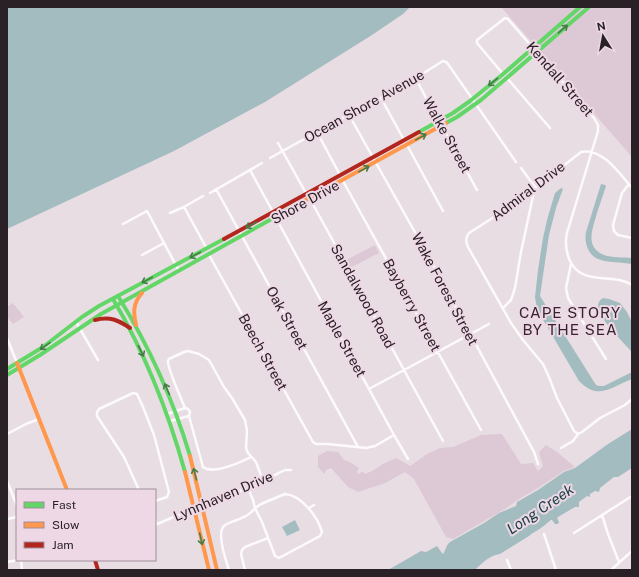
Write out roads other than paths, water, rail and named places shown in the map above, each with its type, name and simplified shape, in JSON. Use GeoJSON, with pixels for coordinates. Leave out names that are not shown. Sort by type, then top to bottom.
{"type":"FeatureCollection","features":[{"type":"Feature","properties":{"kind":"main road","name":"Shore Drive"},"geometry":{"type":"LineString","coordinates":[[7,369],[43,347],[75,322],[99,306],[207,249],[439,121],[472,99],[503,74],[580,7]]}},
{"type":"Feature","properties":{"kind":"main road","name":"Shore Drive"},"geometry":{"type":"LineString","coordinates":[[7,376],[122,302],[458,116],[476,104],[589,7]]}},
{"type":"Feature","properties":{"kind":"main road"},"geometry":{"type":"LineString","coordinates":[[136,325],[133,311],[135,303],[139,295],[147,288]]}},
{"type":"Feature","properties":{"kind":"main road"},"geometry":{"type":"LineString","coordinates":[[118,296],[136,325],[176,411],[192,462],[217,570]]}},
{"type":"Feature","properties":{"kind":"main road"},"geometry":{"type":"LineString","coordinates":[[113,299],[130,328],[152,374],[170,422],[180,453],[209,570]]}},
{"type":"Feature","properties":{"kind":"main road"},"geometry":{"type":"LineString","coordinates":[[88,323],[97,319],[110,318],[118,320],[130,328]]}},
{"type":"Feature","properties":{"kind":"main road"},"geometry":{"type":"LineString","coordinates":[[17,363],[68,489]]}},
{"type":"Feature","properties":{"kind":"street","name":"Kendall Street"},"geometry":{"type":"LineString","coordinates":[[503,74],[477,43],[477,40],[505,18],[537,52],[597,122],[599,128],[566,238],[568,254],[572,263]]}},
{"type":"Feature","properties":{"kind":"street","name":"Ocean Shore Avenue"},"geometry":{"type":"LineString","coordinates":[[270,158],[416,79],[443,61],[448,64],[472,99]]}},
{"type":"Feature","properties":{"kind":"street"},"geometry":{"type":"LineString","coordinates":[[507,78],[550,128]]}},
{"type":"Feature","properties":{"kind":"street","name":"Walke Street"},"geometry":{"type":"LineString","coordinates":[[416,79],[478,190]]}},
{"type":"Feature","properties":{"kind":"street"},"geometry":{"type":"LineString","coordinates":[[381,98],[404,140]]}},
{"type":"Feature","properties":{"kind":"street"},"geometry":{"type":"LineString","coordinates":[[472,99],[516,162]]}},
{"type":"Feature","properties":{"kind":"street","name":"Wake Forest Street"},"geometry":{"type":"LineString","coordinates":[[349,115],[425,250],[534,452],[538,464]]}},
{"type":"Feature","properties":{"kind":"street"},"geometry":{"type":"LineString","coordinates":[[317,132],[340,175]]}},
{"type":"Feature","properties":{"kind":"street"},"geometry":{"type":"LineString","coordinates":[[278,143],[284,151]]}},
{"type":"Feature","properties":{"kind":"street"},"geometry":{"type":"LineString","coordinates":[[407,145],[443,210]]}},
{"type":"Feature","properties":{"kind":"street","name":"Sandalwood Road"},"geometry":{"type":"LineString","coordinates":[[284,151],[443,441]]}},
{"type":"Feature","properties":{"kind":"street","name":"Admiral Drive"},"geometry":{"type":"LineString","coordinates":[[503,308],[468,247],[466,238],[469,234],[505,210],[578,153],[584,151],[592,153]]}},
{"type":"Feature","properties":{"kind":"street"},"geometry":{"type":"LineString","coordinates":[[592,153],[606,158],[632,188]]}},
{"type":"Feature","properties":{"kind":"street"},"geometry":{"type":"LineString","coordinates":[[210,193],[262,164]]}},
{"type":"Feature","properties":{"kind":"street"},"geometry":{"type":"LineString","coordinates":[[521,168],[535,187],[521,252],[516,288],[511,300],[503,308],[523,340],[543,364],[559,404],[574,431],[578,434]]}},
{"type":"Feature","properties":{"kind":"street"},"geometry":{"type":"LineString","coordinates":[[250,170],[273,212]]}},
{"type":"Feature","properties":{"kind":"street","name":"Bayberry Street"},"geometry":{"type":"LineString","coordinates":[[343,181],[481,430]]}},
{"type":"Feature","properties":{"kind":"street"},"geometry":{"type":"LineString","coordinates":[[629,184],[622,193],[613,225],[614,231],[618,235],[632,238]]}},
{"type":"Feature","properties":{"kind":"street","name":"Oak Street"},"geometry":{"type":"LineString","coordinates":[[216,189],[358,448]]}},
{"type":"Feature","properties":{"kind":"street"},"geometry":{"type":"LineString","coordinates":[[170,213],[203,196]]}},
{"type":"Feature","properties":{"kind":"street"},"geometry":{"type":"LineString","coordinates":[[184,207],[207,249]]}},
{"type":"Feature","properties":{"kind":"street"},"geometry":{"type":"LineString","coordinates":[[123,224],[147,210],[179,271]]}},
{"type":"Feature","properties":{"kind":"street","name":"Maple Street"},"geometry":{"type":"LineString","coordinates":[[276,218],[394,436],[408,459]]}},
{"type":"Feature","properties":{"kind":"street"},"geometry":{"type":"LineString","coordinates":[[142,255],[164,243]]}},
{"type":"Feature","properties":{"kind":"street","name":"Beech Street"},"geometry":{"type":"LineString","coordinates":[[209,254],[314,443],[358,448]]}},
{"type":"Feature","properties":{"kind":"street"},"geometry":{"type":"LineString","coordinates":[[572,263],[577,270],[585,275],[596,278],[623,281],[632,286]]}},
{"type":"Feature","properties":{"kind":"street"},"geometry":{"type":"LineString","coordinates":[[572,263],[566,288],[568,298],[606,359]]}},
{"type":"Feature","properties":{"kind":"street"},"geometry":{"type":"LineString","coordinates":[[75,322],[98,360]]}},
{"type":"Feature","properties":{"kind":"street"},"geometry":{"type":"LineString","coordinates":[[369,389],[489,324]]}},
{"type":"Feature","properties":{"kind":"street"},"geometry":{"type":"LineString","coordinates":[[7,338],[17,363]]}},
{"type":"Feature","properties":{"kind":"street"},"geometry":{"type":"LineString","coordinates":[[251,457],[222,468],[209,470],[202,465],[189,416],[189,410],[185,408],[172,375],[168,362],[170,359],[188,351],[199,354],[209,360],[224,388],[232,398],[246,422],[246,448],[248,453],[256,462],[263,481]]}},
{"type":"Feature","properties":{"kind":"street"},"geometry":{"type":"LineString","coordinates":[[138,489],[124,457],[96,414],[99,409],[133,393],[138,396],[151,426],[170,492],[167,497],[156,501]]}},
{"type":"Feature","properties":{"kind":"street"},"geometry":{"type":"LineString","coordinates":[[561,448],[573,441],[578,434],[600,418],[625,405],[632,399]]}},
{"type":"Feature","properties":{"kind":"street"},"geometry":{"type":"LineString","coordinates":[[167,414],[185,408]]}},
{"type":"Feature","properties":{"kind":"street"},"geometry":{"type":"LineString","coordinates":[[170,422],[189,416]]}},
{"type":"Feature","properties":{"kind":"street"},"geometry":{"type":"LineString","coordinates":[[7,434],[39,419]]}},
{"type":"Feature","properties":{"kind":"street"},"geometry":{"type":"LineString","coordinates":[[358,448],[373,447],[394,436]]}},
{"type":"Feature","properties":{"kind":"street","name":"Lynnhaven Drive"},"geometry":{"type":"LineString","coordinates":[[156,524],[248,488],[285,470],[291,470]]}},
{"type":"Feature","properties":{"kind":"street"},"geometry":{"type":"LineString","coordinates":[[7,481],[16,504]]}},
{"type":"Feature","properties":{"kind":"street"},"geometry":{"type":"LineString","coordinates":[[229,570],[220,537],[222,528],[226,524],[248,515],[255,508],[261,504],[285,494],[293,496],[309,508],[322,530],[322,534],[279,558],[275,556],[255,508],[248,488]]}},
{"type":"Feature","properties":{"kind":"street"},"geometry":{"type":"LineString","coordinates":[[574,533],[632,496]]}},
{"type":"Feature","properties":{"kind":"street"},"geometry":{"type":"LineString","coordinates":[[309,508],[314,505]]}},
{"type":"Feature","properties":{"kind":"street"},"geometry":{"type":"LineString","coordinates":[[602,515],[619,562]]}},
{"type":"Feature","properties":{"kind":"street"},"geometry":{"type":"LineString","coordinates":[[544,534],[556,570]]}},
{"type":"Feature","properties":{"kind":"street"},"geometry":{"type":"LineString","coordinates":[[245,570],[241,554],[242,550],[245,547],[268,538]]}},
{"type":"Feature","properties":{"kind":"street"},"geometry":{"type":"LineString","coordinates":[[611,570],[632,551]]}},
{"type":"Feature","properties":{"kind":"street"},"geometry":{"type":"LineString","coordinates":[[507,560],[511,570]]}},
{"type":"Feature","properties":{"kind":"street"},"geometry":{"type":"LineString","coordinates":[[614,567],[617,570]]}},
{"type":"Feature","properties":{"kind":"water"},"geometry":{"type":"Polygon","coordinates":[[[7,7],[410,7],[403,14],[372,35],[265,102],[174,151],[7,229],[7,7]]]}},
{"type":"Feature","properties":{"kind":"water"},"geometry":{"type":"Polygon","coordinates":[[[601,184],[606,186],[592,231],[592,242],[598,252],[607,256],[632,258],[632,264],[598,259],[589,251],[586,240],[586,232],[601,184]]]}},
{"type":"Feature","properties":{"kind":"water"},"geometry":{"type":"Polygon","coordinates":[[[561,188],[563,189],[549,235],[540,296],[596,385],[604,386],[632,372],[632,379],[605,390],[592,390],[579,381],[537,309],[535,297],[543,238],[555,193],[561,188]]]}},
{"type":"Feature","properties":{"kind":"water"},"geometry":{"type":"Polygon","coordinates":[[[603,298],[620,303],[627,312],[632,322],[632,352],[602,317],[599,311],[598,303],[603,298]]]}},
{"type":"Feature","properties":{"kind":"water","name":"Long Creek"},"geometry":{"type":"Polygon","coordinates":[[[632,429],[632,468],[618,477],[614,477],[600,488],[599,492],[595,491],[590,494],[590,497],[587,496],[579,502],[579,507],[575,507],[558,517],[558,524],[555,524],[551,520],[540,529],[500,554],[483,562],[475,570],[388,570],[421,551],[426,552],[437,546],[443,554],[450,542],[499,513],[516,506],[517,502],[564,472],[575,468],[632,429]]]}},
{"type":"Feature","properties":{"kind":"water"},"geometry":{"type":"Polygon","coordinates":[[[295,520],[300,530],[287,536],[282,527],[295,520]]]}},
{"type":"Feature","properties":{"kind":"district","name":"CAPE STORY BY THE SEA"},"geometry":{"type":"Point","coordinates":[570,320]}}]}
